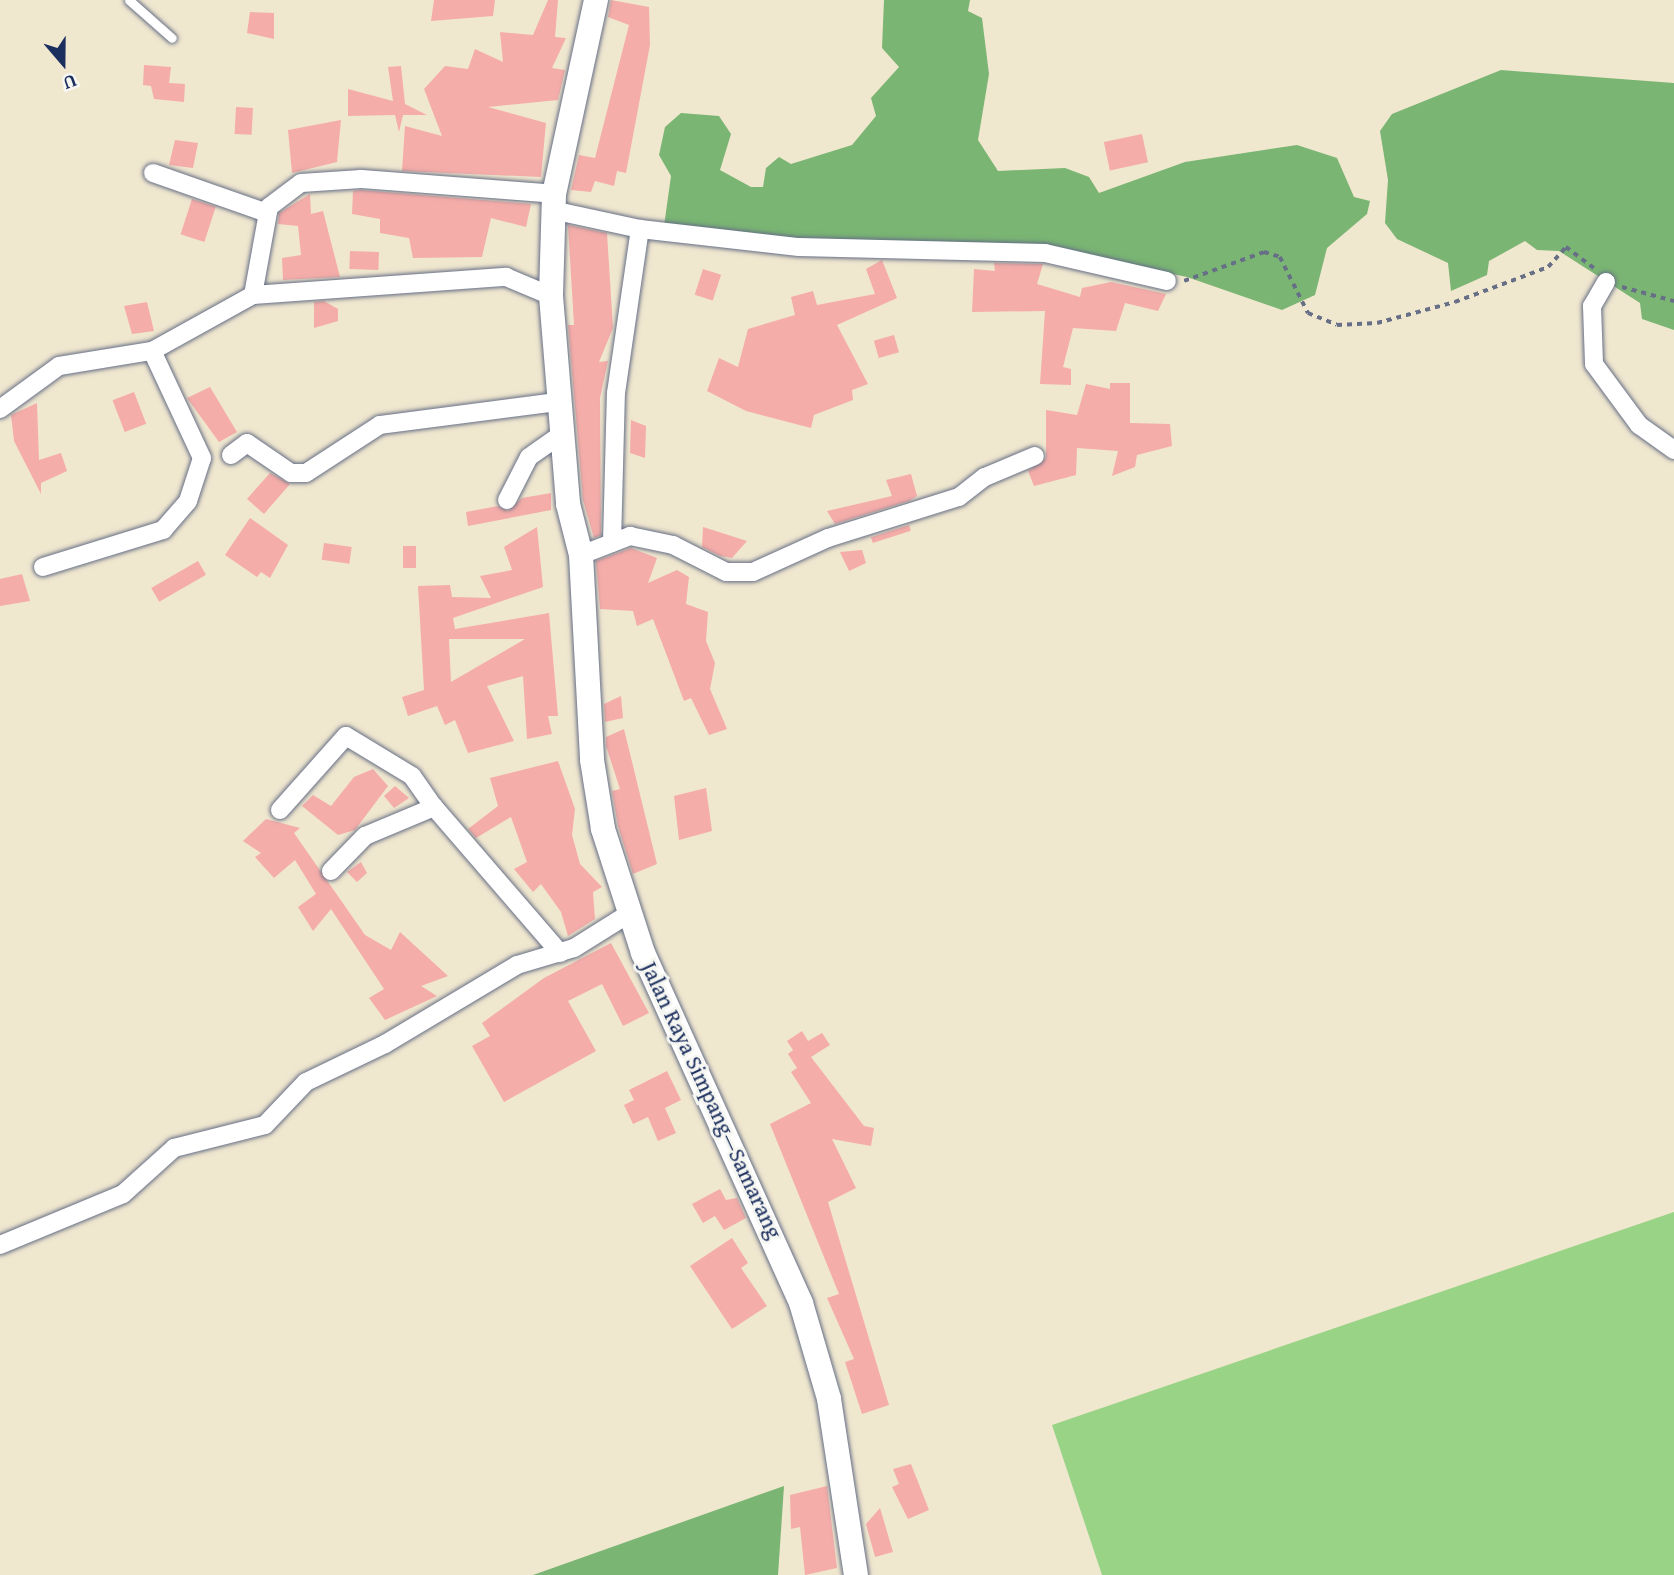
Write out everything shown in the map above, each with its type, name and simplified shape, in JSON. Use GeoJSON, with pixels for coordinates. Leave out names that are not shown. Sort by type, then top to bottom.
{"type":"FeatureCollection","features":[{"type":"Feature","properties":{"kind":"main road","name":"Jalan Raya Simpang—Samarang"},"geometry":{"type":"LineString","coordinates":[[596,0],[553,202],[551,296],[561,435],[581,555],[592,760],[603,829],[630,913],[672,1023],[739,1154],[802,1303],[829,1399],[856,1575]]}},
{"type":"Feature","properties":{"kind":"street"},"geometry":{"type":"LineString","coordinates":[[153,173],[267,213]]}},
{"type":"Feature","properties":{"kind":"street"},"geometry":{"type":"LineString","coordinates":[[253,295],[267,213],[284,192],[319,179],[553,202],[640,229],[799,247],[1045,253],[1167,281]]}},
{"type":"Feature","properties":{"kind":"street"},"geometry":{"type":"LineString","coordinates":[[612,543],[616,393],[640,229]]}},
{"type":"Feature","properties":{"kind":"street"},"geometry":{"type":"LineString","coordinates":[[0,409],[59,366],[152,351],[253,295],[506,277],[551,296]]}},
{"type":"Feature","properties":{"kind":"street"},"geometry":{"type":"LineString","coordinates":[[1606,282],[1592,306],[1594,364],[1639,425],[1674,450]]}},
{"type":"Feature","properties":{"kind":"street"},"geometry":{"type":"LineString","coordinates":[[43,567],[163,530],[188,501],[202,458],[152,351]]}},
{"type":"Feature","properties":{"kind":"street"},"geometry":{"type":"LineString","coordinates":[[231,456],[247,443],[291,473],[306,473],[391,422],[558,401]]}},
{"type":"Feature","properties":{"kind":"street"},"geometry":{"type":"LineString","coordinates":[[507,500],[529,457],[561,435]]}},
{"type":"Feature","properties":{"kind":"street"},"geometry":{"type":"LineString","coordinates":[[581,555],[612,543],[642,537],[678,547],[726,572],[753,572],[828,538],[958,497],[985,477],[1035,456]]}},
{"type":"Feature","properties":{"kind":"street"},"geometry":{"type":"LineString","coordinates":[[279,810],[346,736],[412,776],[434,807],[560,953]]}},
{"type":"Feature","properties":{"kind":"street"},"geometry":{"type":"LineString","coordinates":[[331,872],[365,836],[434,807]]}},
{"type":"Feature","properties":{"kind":"street"},"geometry":{"type":"LineString","coordinates":[[0,1245],[123,1194],[174,1148],[265,1125],[306,1082],[385,1044],[517,965],[560,953],[630,913]]}},
{"type":"Feature","properties":{"kind":"lane"},"geometry":{"type":"LineString","coordinates":[[129,0],[172,38]]}},
{"type":"Feature","properties":{"kind":"path"},"geometry":{"type":"LineString","coordinates":[[1167,281],[1201,278],[1264,252],[1280,257],[1308,313],[1337,325],[1377,323],[1455,302],[1548,267],[1566,247],[1606,282],[1674,301]]}},
{"type":"Feature","properties":{"kind":"green space"},"geometry":{"type":"Polygon","coordinates":[[[884,0],[970,0],[968,11],[982,18],[989,74],[978,140],[998,171],[1065,168],[1089,177],[1099,193],[1185,162],[1297,145],[1337,158],[1354,197],[1370,201],[1367,214],[1327,248],[1315,295],[1282,310],[1187,277],[1030,244],[744,237],[664,226],[671,176],[659,155],[665,127],[681,113],[719,116],[731,134],[720,170],[751,187],[763,187],[766,168],[779,157],[791,164],[852,145],[876,116],[871,98],[899,67],[882,48],[884,0]]]}},
{"type":"Feature","properties":{"kind":"green space"},"geometry":{"type":"Polygon","coordinates":[[[1501,70],[1674,83],[1674,330],[1642,319],[1640,303],[1559,251],[1537,250],[1525,241],[1489,261],[1487,275],[1451,291],[1448,263],[1397,239],[1385,223],[1388,180],[1380,131],[1392,114],[1501,70]]]}},
{"type":"Feature","properties":{"kind":"green space"},"geometry":{"type":"Polygon","coordinates":[[[1674,1212],[1674,1575],[1102,1575],[1052,1425],[1674,1212]]]}},
{"type":"Feature","properties":{"kind":"green space"},"geometry":{"type":"Polygon","coordinates":[[[784,1486],[778,1575],[533,1575],[784,1486]]]}},
{"type":"Feature","properties":{"kind":"building"},"geometry":{"type":"Polygon","coordinates":[[[434,0],[495,0],[493,16],[431,21],[434,0]]]}},
{"type":"Feature","properties":{"kind":"building"},"geometry":{"type":"Polygon","coordinates":[[[548,0],[558,0],[555,37],[566,38],[552,68],[565,70],[558,100],[488,107],[546,123],[541,177],[402,171],[405,126],[442,136],[424,89],[445,66],[468,69],[475,49],[503,62],[500,32],[533,35],[548,0]]]}},
{"type":"Feature","properties":{"kind":"building"},"geometry":{"type":"Polygon","coordinates":[[[611,0],[649,7],[650,45],[626,173],[617,171],[614,186],[595,181],[591,192],[571,190],[579,155],[595,158],[629,25],[608,17],[611,0]]]}},
{"type":"Feature","properties":{"kind":"building"},"geometry":{"type":"Polygon","coordinates":[[[250,12],[274,13],[274,39],[247,33],[250,12]]]}},
{"type":"Feature","properties":{"kind":"building"},"geometry":{"type":"Polygon","coordinates":[[[144,65],[171,67],[169,83],[185,84],[184,102],[154,99],[151,86],[143,85],[144,65]]]}},
{"type":"Feature","properties":{"kind":"building"},"geometry":{"type":"Polygon","coordinates":[[[401,66],[405,104],[427,115],[403,115],[399,132],[395,115],[348,116],[348,89],[393,101],[388,67],[401,66]]]}},
{"type":"Feature","properties":{"kind":"building"},"geometry":{"type":"Polygon","coordinates":[[[236,107],[253,108],[252,135],[235,134],[236,107]]]}},
{"type":"Feature","properties":{"kind":"building"},"geometry":{"type":"Polygon","coordinates":[[[341,120],[337,162],[292,173],[288,130],[341,120]]]}},
{"type":"Feature","properties":{"kind":"building"},"geometry":{"type":"Polygon","coordinates":[[[1142,134],[1148,162],[1110,170],[1104,142],[1142,134]]]}},
{"type":"Feature","properties":{"kind":"building"},"geometry":{"type":"Polygon","coordinates":[[[175,140],[198,143],[193,168],[169,165],[175,140]]]}},
{"type":"Feature","properties":{"kind":"building"},"geometry":{"type":"Polygon","coordinates":[[[353,191],[531,204],[526,227],[491,218],[482,257],[413,258],[409,238],[380,233],[380,219],[352,214],[353,191]]]}},
{"type":"Feature","properties":{"kind":"building"},"geometry":{"type":"Polygon","coordinates":[[[310,194],[311,214],[323,211],[340,277],[283,280],[282,258],[301,255],[298,226],[278,224],[279,213],[310,194]]]}},
{"type":"Feature","properties":{"kind":"building"},"geometry":{"type":"Polygon","coordinates":[[[192,199],[216,207],[204,242],[181,234],[192,199]]]}},
{"type":"Feature","properties":{"kind":"building"},"geometry":{"type":"Polygon","coordinates":[[[568,225],[607,233],[613,328],[599,362],[608,361],[600,398],[601,535],[594,538],[583,500],[568,325],[574,325],[568,225]]]}},
{"type":"Feature","properties":{"kind":"building"},"geometry":{"type":"Polygon","coordinates":[[[350,251],[379,252],[378,270],[349,269],[350,251]]]}},
{"type":"Feature","properties":{"kind":"building"},"geometry":{"type":"Polygon","coordinates":[[[882,260],[897,298],[837,325],[868,384],[852,390],[853,400],[814,415],[811,428],[746,411],[707,391],[719,358],[738,367],[748,329],[795,315],[791,297],[813,291],[817,305],[875,294],[866,269],[882,260]]]}},
{"type":"Feature","properties":{"kind":"building"},"geometry":{"type":"Polygon","coordinates":[[[994,263],[1043,264],[1037,284],[1080,297],[1082,288],[1111,282],[1166,294],[1158,311],[1125,303],[1116,331],[1073,328],[1063,367],[1071,369],[1071,385],[1040,384],[1045,311],[972,312],[974,269],[995,271],[994,263]]]}},
{"type":"Feature","properties":{"kind":"building"},"geometry":{"type":"Polygon","coordinates":[[[703,269],[721,275],[713,301],[695,295],[703,269]]]}},
{"type":"Feature","properties":{"kind":"building"},"geometry":{"type":"Polygon","coordinates":[[[324,301],[338,309],[338,321],[314,328],[314,302],[324,301]]]}},
{"type":"Feature","properties":{"kind":"building"},"geometry":{"type":"Polygon","coordinates":[[[147,302],[154,331],[132,334],[124,306],[147,302]]]}},
{"type":"Feature","properties":{"kind":"building"},"geometry":{"type":"Polygon","coordinates":[[[894,335],[899,352],[879,358],[874,341],[894,335]]]}},
{"type":"Feature","properties":{"kind":"building"},"geometry":{"type":"Polygon","coordinates":[[[1110,383],[1130,383],[1130,423],[1170,424],[1172,446],[1137,455],[1135,467],[1112,476],[1118,451],[1077,448],[1076,475],[1034,486],[1028,471],[1046,458],[1046,410],[1077,415],[1086,384],[1110,389],[1110,383]]]}},
{"type":"Feature","properties":{"kind":"building"},"geometry":{"type":"Polygon","coordinates":[[[210,387],[237,432],[219,442],[187,398],[210,387]]]}},
{"type":"Feature","properties":{"kind":"building"},"geometry":{"type":"Polygon","coordinates":[[[134,392],[146,424],[125,432],[113,400],[134,392]]]}},
{"type":"Feature","properties":{"kind":"building"},"geometry":{"type":"Polygon","coordinates":[[[37,403],[39,460],[61,453],[67,471],[41,483],[41,494],[14,441],[11,415],[37,403]]]}},
{"type":"Feature","properties":{"kind":"building"},"geometry":{"type":"Polygon","coordinates":[[[631,420],[646,426],[645,458],[630,453],[631,420]]]}},
{"type":"Feature","properties":{"kind":"building"},"geometry":{"type":"Polygon","coordinates":[[[270,473],[290,484],[264,514],[247,499],[270,473]]]}},
{"type":"Feature","properties":{"kind":"building"},"geometry":{"type":"Polygon","coordinates":[[[911,474],[917,496],[909,501],[835,524],[827,511],[892,496],[886,480],[911,474]]]}},
{"type":"Feature","properties":{"kind":"building"},"geometry":{"type":"Polygon","coordinates":[[[551,493],[551,510],[468,526],[466,512],[498,506],[508,511],[522,498],[551,493]]]}},
{"type":"Feature","properties":{"kind":"building"},"geometry":{"type":"Polygon","coordinates":[[[250,518],[288,545],[270,578],[261,572],[257,577],[225,555],[250,518]]]}},
{"type":"Feature","properties":{"kind":"building"},"geometry":{"type":"Polygon","coordinates":[[[909,525],[911,531],[873,543],[871,537],[909,525]]]}},
{"type":"Feature","properties":{"kind":"building"},"geometry":{"type":"Polygon","coordinates":[[[537,527],[543,587],[453,618],[455,629],[549,613],[558,716],[548,716],[552,734],[527,739],[523,676],[487,686],[514,741],[468,753],[455,720],[445,725],[437,706],[408,716],[402,697],[424,690],[418,586],[450,585],[452,597],[491,598],[480,576],[512,570],[504,547],[537,527]],[[449,639],[451,682],[525,639],[449,639]]]}},
{"type":"Feature","properties":{"kind":"building"},"geometry":{"type":"Polygon","coordinates":[[[703,527],[747,541],[732,558],[720,556],[702,547],[703,527]]]}},
{"type":"Feature","properties":{"kind":"building"},"geometry":{"type":"Polygon","coordinates":[[[324,543],[352,547],[349,564],[322,560],[324,543]]]}},
{"type":"Feature","properties":{"kind":"building"},"geometry":{"type":"Polygon","coordinates":[[[403,546],[416,546],[416,568],[403,568],[403,546]]]}},
{"type":"Feature","properties":{"kind":"building"},"geometry":{"type":"Polygon","coordinates":[[[631,548],[657,558],[648,583],[677,570],[689,577],[686,604],[708,612],[706,641],[715,663],[710,689],[727,729],[709,735],[691,698],[684,701],[653,619],[637,626],[633,611],[600,609],[596,561],[631,548]]]}},
{"type":"Feature","properties":{"kind":"building"},"geometry":{"type":"Polygon","coordinates":[[[862,550],[866,563],[849,571],[840,552],[862,550]]]}},
{"type":"Feature","properties":{"kind":"building"},"geometry":{"type":"Polygon","coordinates":[[[198,561],[206,575],[159,602],[151,588],[198,561]]]}},
{"type":"Feature","properties":{"kind":"building"},"geometry":{"type":"Polygon","coordinates":[[[22,574],[30,601],[0,606],[0,579],[22,574]]]}},
{"type":"Feature","properties":{"kind":"building"},"geometry":{"type":"Polygon","coordinates":[[[621,696],[623,718],[605,722],[604,704],[621,696]]]}},
{"type":"Feature","properties":{"kind":"building"},"geometry":{"type":"Polygon","coordinates":[[[624,729],[657,864],[633,874],[618,826],[612,791],[620,789],[606,746],[606,737],[624,729]]]}},
{"type":"Feature","properties":{"kind":"building"},"geometry":{"type":"Polygon","coordinates":[[[558,761],[575,809],[572,835],[580,864],[602,887],[593,892],[595,919],[568,936],[561,912],[541,884],[533,892],[514,869],[527,862],[511,817],[476,838],[468,829],[498,806],[490,778],[558,761]]]}},
{"type":"Feature","properties":{"kind":"building"},"geometry":{"type":"Polygon","coordinates":[[[373,769],[388,786],[355,830],[338,835],[302,806],[313,795],[331,806],[354,777],[373,769]]]}},
{"type":"Feature","properties":{"kind":"building"},"geometry":{"type":"Polygon","coordinates":[[[395,786],[409,798],[394,808],[384,796],[395,786]]]}},
{"type":"Feature","properties":{"kind":"building"},"geometry":{"type":"Polygon","coordinates":[[[706,788],[712,831],[679,840],[674,796],[706,788]]]}},
{"type":"Feature","properties":{"kind":"building"},"geometry":{"type":"Polygon","coordinates":[[[266,819],[300,828],[294,833],[365,935],[391,950],[400,932],[448,976],[421,986],[437,996],[385,1020],[369,998],[384,989],[331,909],[313,931],[298,907],[316,894],[295,860],[274,878],[255,857],[261,853],[243,841],[266,819]]]}},
{"type":"Feature","properties":{"kind":"building"},"geometry":{"type":"Polygon","coordinates":[[[361,862],[367,873],[357,882],[347,872],[361,862]]]}},
{"type":"Feature","properties":{"kind":"building"},"geometry":{"type":"Polygon","coordinates":[[[611,943],[649,1013],[623,1026],[602,984],[568,1001],[596,1051],[504,1102],[472,1046],[490,1036],[482,1023],[544,978],[611,943]]]}},
{"type":"Feature","properties":{"kind":"building"},"geometry":{"type":"Polygon","coordinates":[[[802,1031],[808,1041],[822,1033],[830,1045],[811,1057],[864,1126],[874,1128],[871,1146],[832,1139],[856,1188],[828,1202],[889,1405],[862,1414],[845,1362],[854,1359],[827,1298],[839,1294],[770,1124],[811,1103],[791,1072],[797,1068],[788,1054],[793,1050],[787,1041],[802,1031]]]}},
{"type":"Feature","properties":{"kind":"building"},"geometry":{"type":"Polygon","coordinates":[[[667,1071],[681,1100],[665,1108],[676,1133],[658,1141],[648,1117],[633,1124],[624,1105],[634,1100],[629,1090],[667,1071]]]}},
{"type":"Feature","properties":{"kind":"building"},"geometry":{"type":"Polygon","coordinates":[[[720,1189],[726,1200],[737,1198],[746,1218],[724,1230],[715,1216],[703,1223],[692,1204],[720,1189]]]}},
{"type":"Feature","properties":{"kind":"building"},"geometry":{"type":"Polygon","coordinates":[[[732,1238],[748,1263],[741,1268],[767,1306],[732,1329],[690,1266],[732,1238]]]}},
{"type":"Feature","properties":{"kind":"building"},"geometry":{"type":"Polygon","coordinates":[[[911,1464],[929,1510],[908,1519],[892,1487],[899,1484],[893,1469],[911,1464]]]}},
{"type":"Feature","properties":{"kind":"building"},"geometry":{"type":"Polygon","coordinates":[[[827,1486],[837,1568],[805,1575],[800,1527],[791,1529],[790,1495],[827,1486]]]}},
{"type":"Feature","properties":{"kind":"building"},"geometry":{"type":"Polygon","coordinates":[[[880,1508],[893,1552],[875,1557],[866,1524],[880,1508]]]}}]}
